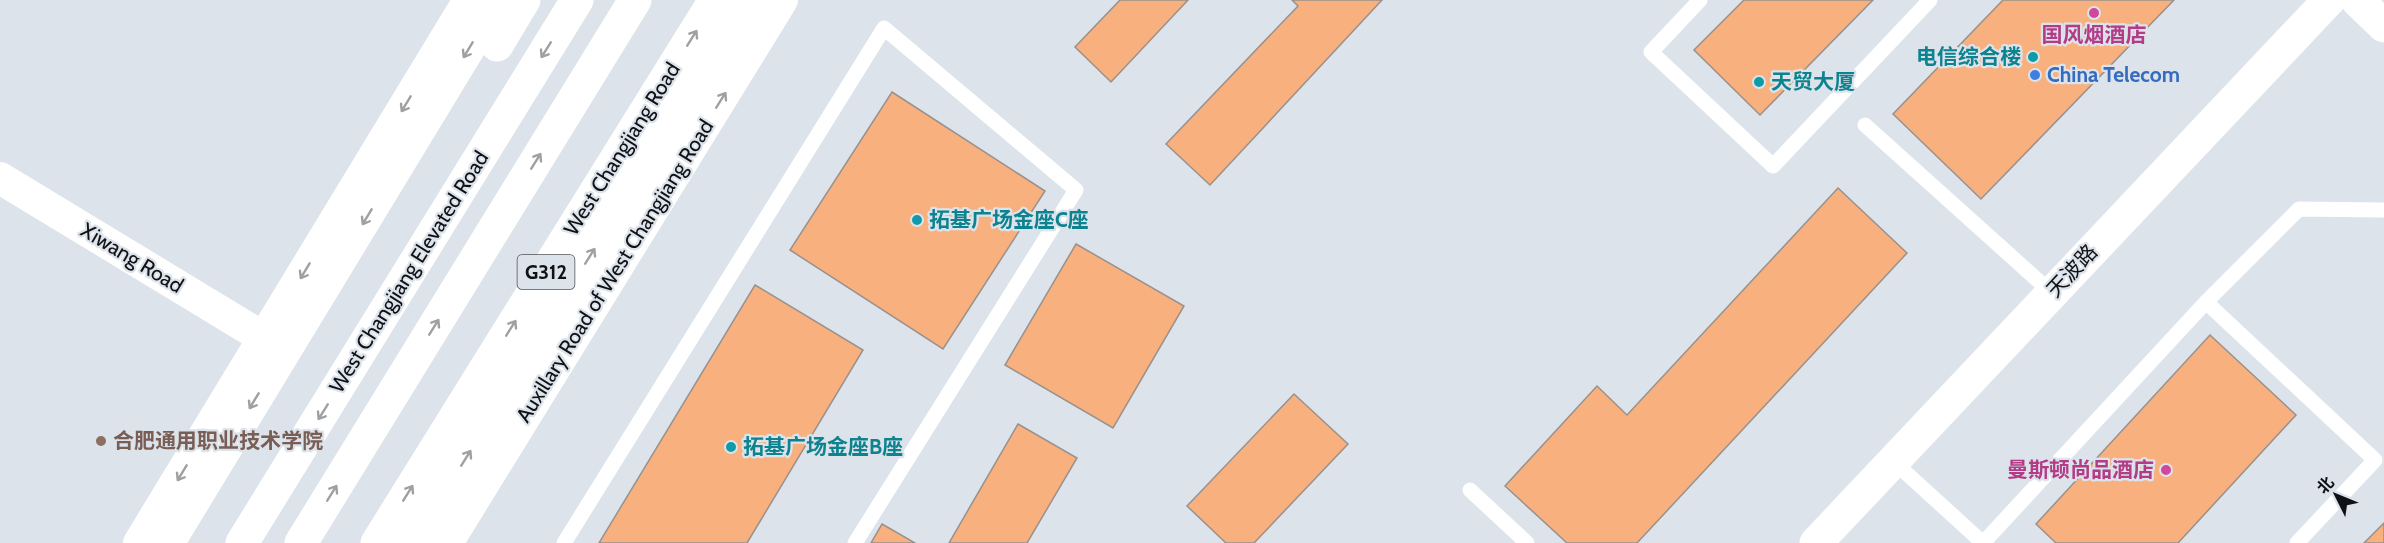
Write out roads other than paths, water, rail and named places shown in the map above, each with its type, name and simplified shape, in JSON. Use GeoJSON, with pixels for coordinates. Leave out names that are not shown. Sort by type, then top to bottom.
{"type":"FeatureCollection","features":[{"type":"Feature","properties":{"kind":"main road"},"geometry":{"type":"LineString","coordinates":[[168,543],[498,0]]}},
{"type":"Feature","properties":{"kind":"main road"},"geometry":{"type":"LineString","coordinates":[[194,543],[524,0]]}},
{"type":"Feature","properties":{"kind":"main road","name":"West Changjiang Elevated Road"},"geometry":{"type":"LineString","coordinates":[[242,543],[577,0]]}},
{"type":"Feature","properties":{"kind":"main road"},"geometry":{"type":"LineString","coordinates":[[301,543],[635,0]]}},
{"type":"Feature","properties":{"kind":"main road","name":"West Changjiang Road"},"geometry":{"type":"LineString","coordinates":[[377,543],[715,0]]}},
{"type":"Feature","properties":{"kind":"main road"},"geometry":{"type":"LineString","coordinates":[[413,543],[749,0]]}},
{"type":"Feature","properties":{"kind":"main road","name":"天波路"},"geometry":{"type":"LineString","coordinates":[[1816,543],[2329,0]]}},
{"type":"Feature","properties":{"kind":"main road"},"geometry":{"type":"LineString","coordinates":[[2357,0],[2384,26]]}},
{"type":"Feature","properties":{"kind":"street"},"geometry":{"type":"LineString","coordinates":[[139,543],[469,0]]}},
{"type":"Feature","properties":{"kind":"street","name":"Auxillary Road of West Changjiang Road"},"geometry":{"type":"LineString","coordinates":[[447,543],[782,0]]}},
{"type":"Feature","properties":{"kind":"street","name":"Xiwang Road"},"geometry":{"type":"LineString","coordinates":[[0,178],[264,338]]}},
{"type":"Feature","properties":{"kind":"lane"},"geometry":{"type":"LineString","coordinates":[[1700,0],[1651,52],[1773,166],[1930,0]]}},
{"type":"Feature","properties":{"kind":"lane"},"geometry":{"type":"LineString","coordinates":[[564,543],[884,28],[1076,190],[855,543]]}},
{"type":"Feature","properties":{"kind":"lane"},"geometry":{"type":"LineString","coordinates":[[1865,124],[2052,293]]}},
{"type":"Feature","properties":{"kind":"lane"},"geometry":{"type":"LineString","coordinates":[[1893,461],[1983,543],[2206,302],[2299,209],[2384,210]]}},
{"type":"Feature","properties":{"kind":"lane"},"geometry":{"type":"LineString","coordinates":[[2206,302],[2379,455],[2296,543]]}},
{"type":"Feature","properties":{"kind":"lane"},"geometry":{"type":"LineString","coordinates":[[1470,490],[1527,543]]}},
{"type":"Feature","properties":{"kind":"place","name":"国风烟酒店"},"geometry":{"type":"Point","coordinates":[2094,13]}},
{"type":"Feature","properties":{"kind":"place","name":"电信综合楼"},"geometry":{"type":"Point","coordinates":[2033,57]}},
{"type":"Feature","properties":{"kind":"place","name":"China Telecom"},"geometry":{"type":"Point","coordinates":[2035,75]}},
{"type":"Feature","properties":{"kind":"place","name":"天贸大厦"},"geometry":{"type":"Point","coordinates":[1759,82]}},
{"type":"Feature","properties":{"kind":"place","name":"拓基广场金座C座"},"geometry":{"type":"Point","coordinates":[917,220]}},
{"type":"Feature","properties":{"kind":"place","name":"合肥通用职业技术学院"},"geometry":{"type":"Point","coordinates":[101,441]}},
{"type":"Feature","properties":{"kind":"place","name":"拓基广场金座B座"},"geometry":{"type":"Point","coordinates":[731,447]}},
{"type":"Feature","properties":{"kind":"place","name":"曼斯顿尚品酒店"},"geometry":{"type":"Point","coordinates":[2166,470]}}]}
